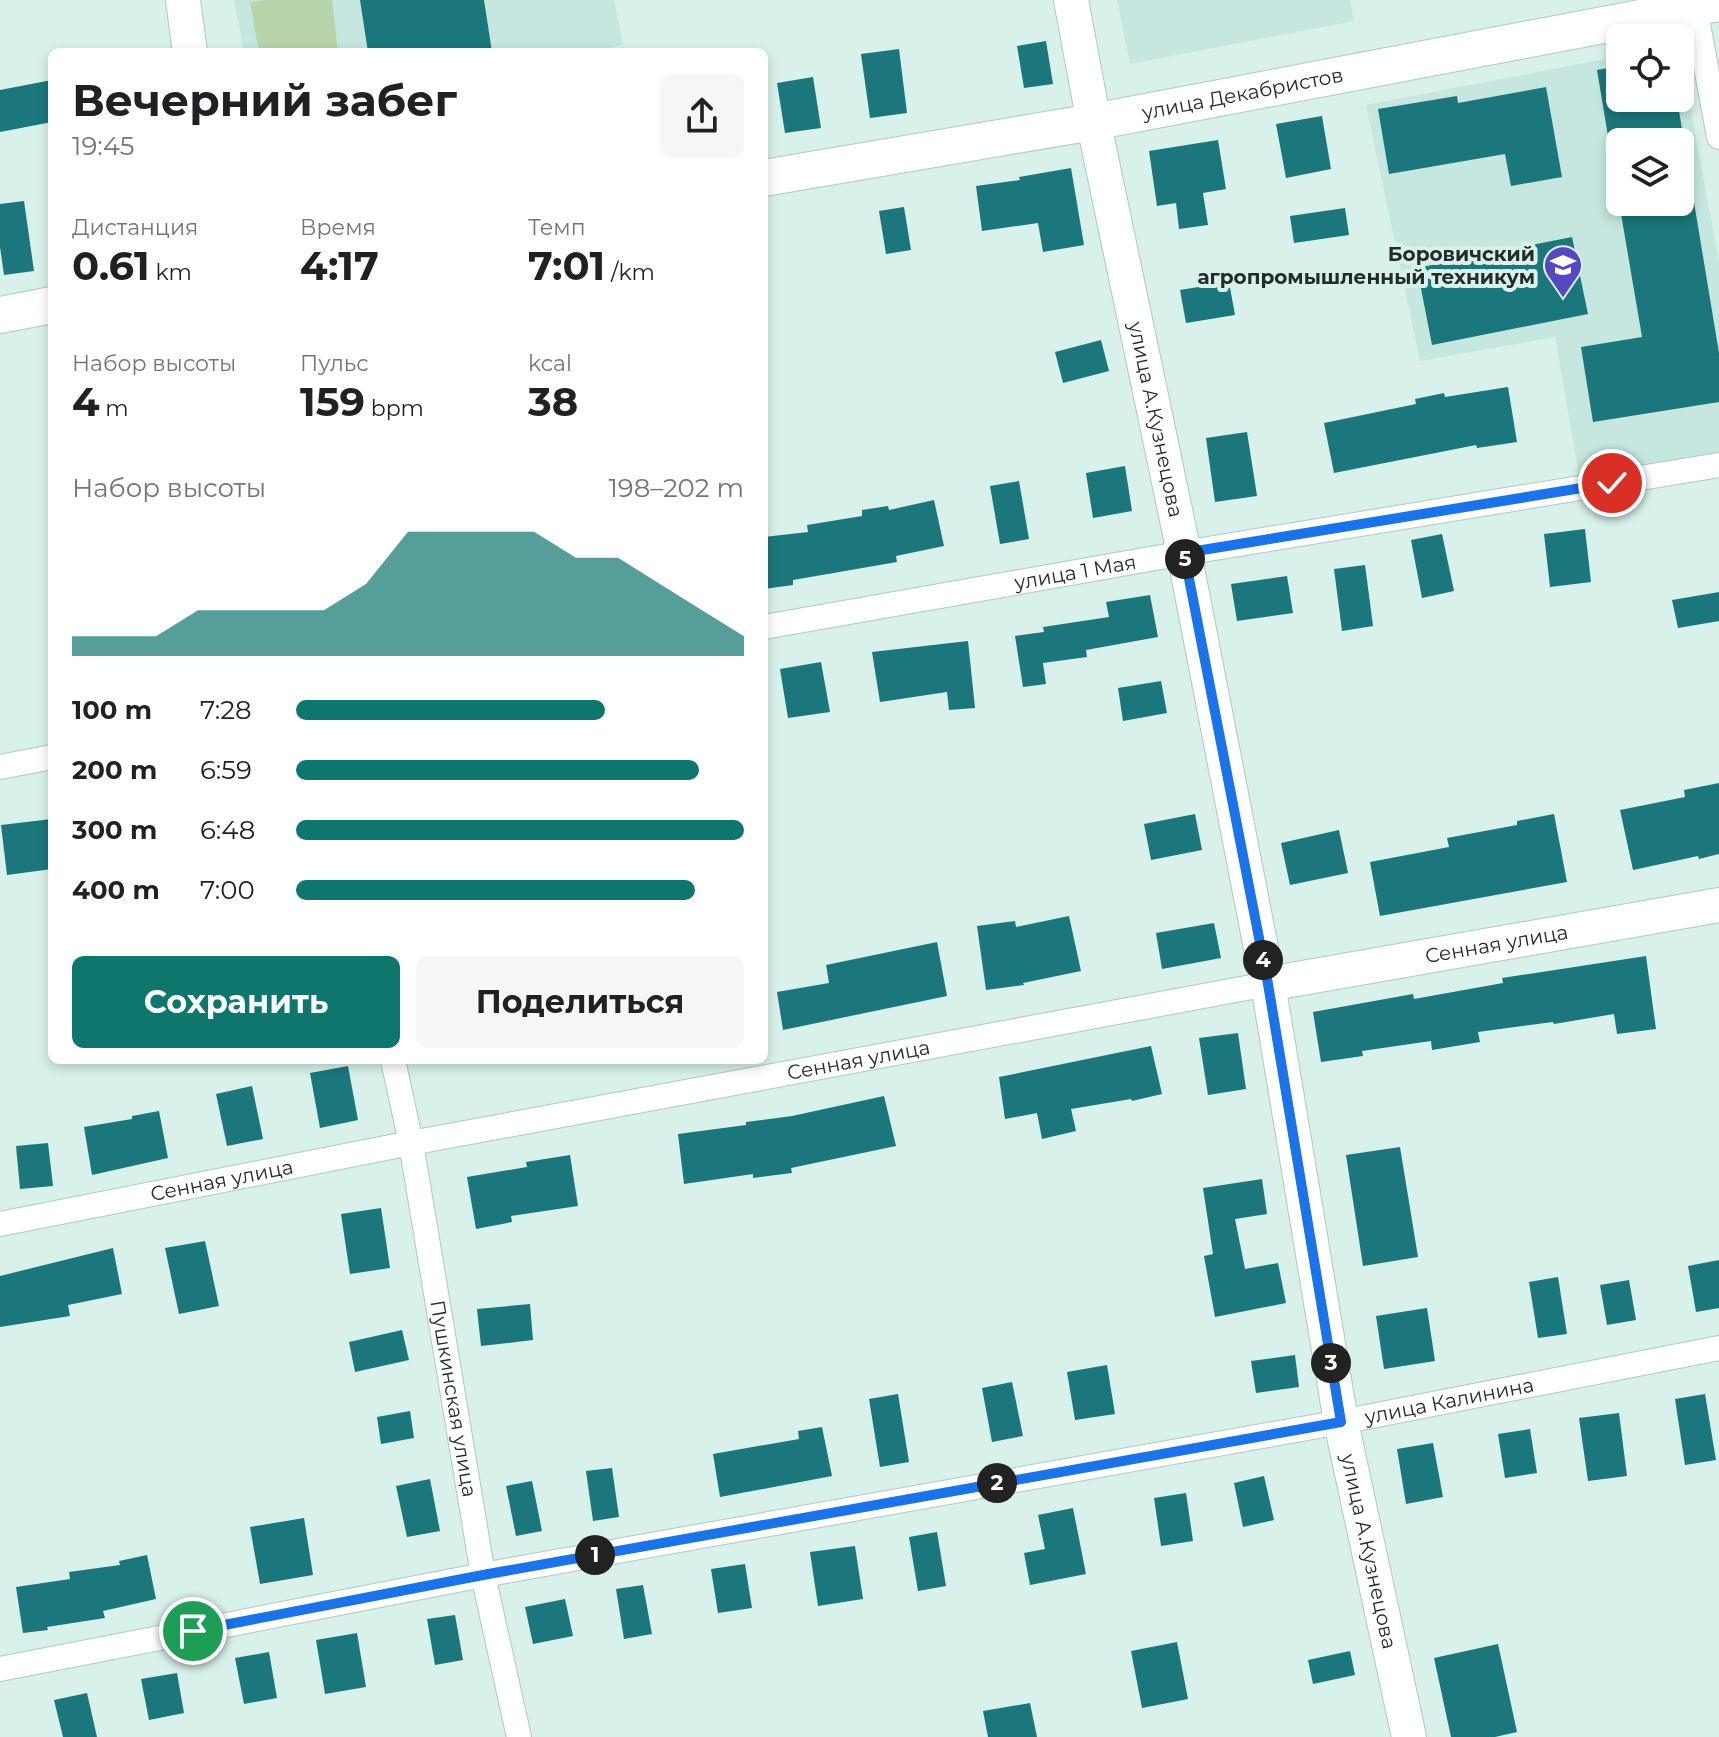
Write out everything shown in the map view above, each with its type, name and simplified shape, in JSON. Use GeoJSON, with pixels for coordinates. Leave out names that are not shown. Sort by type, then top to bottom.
{"type":"FeatureCollection","features":[{"type":"Feature","properties":{"kind":"main road"},"geometry":{"type":"LineString","coordinates":[[183,0],[189,48]]}},
{"type":"Feature","properties":{"kind":"main road","name":"улица А.Кузнецова"},"geometry":{"type":"LineString","coordinates":[[1071,0],[1268,984],[1341,1422],[1409,1737]]}},
{"type":"Feature","properties":{"kind":"main road","name":"улица Декабристов"},"geometry":{"type":"LineString","coordinates":[[768,177],[1093,122],[1707,6]]}},
{"type":"Feature","properties":{"kind":"main road"},"geometry":{"type":"LineString","coordinates":[[0,315],[48,306]]}},
{"type":"Feature","properties":{"kind":"main road","name":"Сенная улица"},"geometry":{"type":"LineString","coordinates":[[1268,984],[1719,905]]}},
{"type":"Feature","properties":{"kind":"street"},"geometry":{"type":"LineString","coordinates":[[1707,6],[1719,137]]}},
{"type":"Feature","properties":{"kind":"street","name":"улица 1 Мая"},"geometry":{"type":"LineString","coordinates":[[768,626],[1184,553],[1719,465]]}},
{"type":"Feature","properties":{"kind":"street"},"geometry":{"type":"LineString","coordinates":[[0,767],[48,758]]}},
{"type":"Feature","properties":{"kind":"street","name":"Сенная улица"},"geometry":{"type":"LineString","coordinates":[[0,1224],[411,1143],[1268,984]]}},
{"type":"Feature","properties":{"kind":"street","name":"Пушкинская улица"},"geometry":{"type":"LineString","coordinates":[[394,1064],[411,1143],[483,1575],[519,1737]]}},
{"type":"Feature","properties":{"kind":"street","name":"улица Калинина"},"geometry":{"type":"LineString","coordinates":[[0,1669],[483,1575],[1341,1422],[1719,1348]]}},
{"type":"Feature","properties":{"kind":"shaded area"},"geometry":{"type":"Polygon","coordinates":[[[234,0],[614,0],[623,45],[607,48],[243,48],[234,0]]]}},
{"type":"Feature","properties":{"kind":"shaded area"},"geometry":{"type":"Polygon","coordinates":[[[1117,0],[1350,0],[1354,21],[1130,64],[1117,0]]]}},
{"type":"Feature","properties":{"kind":"shaded area","name":"Боровичский агропромышленный техникум"},"geometry":{"type":"Polygon","coordinates":[[[1606,59],[1606,112],[1691,112],[1719,262],[1719,453],[1579,475],[1555,337],[1420,361],[1366,105],[1606,59]]]}},
{"type":"Feature","properties":{"kind":"green space"},"geometry":{"type":"Polygon","coordinates":[[[332,0],[338,48],[258,48],[250,2],[332,0]]]}},
{"type":"Feature","properties":{"kind":"building"},"geometry":{"type":"Polygon","coordinates":[[[360,0],[484,0],[491,48],[367,48],[360,0]]]}},
{"type":"Feature","properties":{"kind":"building"},"geometry":{"type":"Polygon","coordinates":[[[1046,41],[1053,84],[1024,88],[1017,46],[1046,41]]]}},
{"type":"Feature","properties":{"kind":"building"},"geometry":{"type":"Polygon","coordinates":[[[899,49],[907,113],[870,118],[861,54],[899,49]]]}},
{"type":"Feature","properties":{"kind":"building"},"geometry":{"type":"Polygon","coordinates":[[[1606,68],[1606,112],[1679,112],[1682,128],[1607,128],[1597,70],[1606,68]]]}},
{"type":"Feature","properties":{"kind":"building"},"geometry":{"type":"Polygon","coordinates":[[[813,77],[821,128],[785,133],[777,83],[813,77]]]}},
{"type":"Feature","properties":{"kind":"building"},"geometry":{"type":"Polygon","coordinates":[[[48,81],[48,123],[0,132],[0,90],[48,81]]]}},
{"type":"Feature","properties":{"kind":"building"},"geometry":{"type":"Polygon","coordinates":[[[1546,87],[1562,177],[1511,186],[1505,154],[1389,174],[1378,109],[1457,96],[1458,103],[1546,87]]]}},
{"type":"Feature","properties":{"kind":"building"},"geometry":{"type":"Polygon","coordinates":[[[1322,116],[1331,169],[1286,178],[1276,124],[1322,116]]]}},
{"type":"Feature","properties":{"kind":"building"},"geometry":{"type":"Polygon","coordinates":[[[1218,140],[1226,189],[1203,193],[1208,225],[1179,229],[1176,203],[1157,206],[1149,151],[1218,140]]]}},
{"type":"Feature","properties":{"kind":"building"},"geometry":{"type":"Polygon","coordinates":[[[1071,168],[1084,245],[1043,252],[1038,223],[982,231],[976,186],[1071,168]]]}},
{"type":"Feature","properties":{"kind":"building"},"geometry":{"type":"Polygon","coordinates":[[[24,201],[34,271],[4,275],[0,247],[0,204],[24,201]]]}},
{"type":"Feature","properties":{"kind":"building"},"geometry":{"type":"Polygon","coordinates":[[[1694,202],[1719,353],[1719,402],[1593,422],[1581,347],[1642,337],[1621,216],[1694,216],[1694,202]]]}},
{"type":"Feature","properties":{"kind":"building"},"geometry":{"type":"Polygon","coordinates":[[[904,207],[911,250],[886,254],[879,211],[904,207]]]}},
{"type":"Feature","properties":{"kind":"building"},"geometry":{"type":"Polygon","coordinates":[[[1345,208],[1349,235],[1294,243],[1290,216],[1345,208]]]}},
{"type":"Feature","properties":{"kind":"building"},"geometry":{"type":"Polygon","coordinates":[[[1572,237],[1588,314],[1432,345],[1417,268],[1572,237]]]}},
{"type":"Feature","properties":{"kind":"building"},"geometry":{"type":"Polygon","coordinates":[[[1229,282],[1235,315],[1186,323],[1180,290],[1229,282]]]}},
{"type":"Feature","properties":{"kind":"building"},"geometry":{"type":"Polygon","coordinates":[[[1101,340],[1109,371],[1063,383],[1055,352],[1101,340]]]}},
{"type":"Feature","properties":{"kind":"building"},"geometry":{"type":"Polygon","coordinates":[[[1508,387],[1517,442],[1477,448],[1476,445],[1334,473],[1324,423],[1416,404],[1415,399],[1444,393],[1445,397],[1508,387]]]}},
{"type":"Feature","properties":{"kind":"building"},"geometry":{"type":"Polygon","coordinates":[[[1247,432],[1257,496],[1215,502],[1206,438],[1247,432]]]}},
{"type":"Feature","properties":{"kind":"building"},"geometry":{"type":"Polygon","coordinates":[[[1125,466],[1132,511],[1093,518],[1086,473],[1125,466]]]}},
{"type":"Feature","properties":{"kind":"building"},"geometry":{"type":"Polygon","coordinates":[[[1019,481],[1029,539],[1000,544],[990,486],[1019,481]]]}},
{"type":"Feature","properties":{"kind":"building"},"geometry":{"type":"Polygon","coordinates":[[[934,500],[944,546],[896,556],[897,562],[793,580],[793,585],[768,588],[768,537],[808,532],[807,525],[862,516],[862,510],[888,506],[889,510],[934,500]]]}},
{"type":"Feature","properties":{"kind":"building"},"geometry":{"type":"Polygon","coordinates":[[[1585,529],[1591,582],[1550,587],[1544,534],[1585,529]]]}},
{"type":"Feature","properties":{"kind":"building"},"geometry":{"type":"Polygon","coordinates":[[[1442,534],[1454,591],[1422,598],[1411,540],[1442,534]]]}},
{"type":"Feature","properties":{"kind":"building"},"geometry":{"type":"Polygon","coordinates":[[[1365,565],[1373,626],[1342,631],[1334,569],[1365,565]]]}},
{"type":"Feature","properties":{"kind":"building"},"geometry":{"type":"Polygon","coordinates":[[[1287,576],[1293,613],[1237,621],[1231,584],[1287,576]]]}},
{"type":"Feature","properties":{"kind":"building"},"geometry":{"type":"Polygon","coordinates":[[[1719,592],[1719,621],[1678,628],[1672,600],[1719,592]]]}},
{"type":"Feature","properties":{"kind":"building"},"geometry":{"type":"Polygon","coordinates":[[[1150,595],[1158,637],[1086,650],[1087,657],[1043,663],[1046,684],[1023,687],[1015,636],[1044,632],[1043,627],[1109,617],[1106,602],[1150,595]]]}},
{"type":"Feature","properties":{"kind":"building"},"geometry":{"type":"Polygon","coordinates":[[[968,641],[975,708],[949,710],[947,692],[880,702],[872,652],[968,641]]]}},
{"type":"Feature","properties":{"kind":"building"},"geometry":{"type":"Polygon","coordinates":[[[821,662],[830,712],[788,718],[780,669],[821,662]]]}},
{"type":"Feature","properties":{"kind":"building"},"geometry":{"type":"Polygon","coordinates":[[[1161,681],[1167,713],[1123,721],[1118,688],[1161,681]]]}},
{"type":"Feature","properties":{"kind":"building"},"geometry":{"type":"Polygon","coordinates":[[[1719,783],[1719,854],[1633,870],[1620,810],[1685,797],[1684,790],[1719,783]]]}},
{"type":"Feature","properties":{"kind":"building"},"geometry":{"type":"Polygon","coordinates":[[[1195,814],[1202,850],[1151,860],[1144,824],[1195,814]]]}},
{"type":"Feature","properties":{"kind":"building"},"geometry":{"type":"Polygon","coordinates":[[[1554,814],[1567,882],[1380,916],[1370,862],[1449,847],[1447,838],[1517,825],[1517,821],[1554,814]]]}},
{"type":"Feature","properties":{"kind":"building"},"geometry":{"type":"Polygon","coordinates":[[[48,819],[48,870],[7,875],[1,825],[48,819]]]}},
{"type":"Feature","properties":{"kind":"building"},"geometry":{"type":"Polygon","coordinates":[[[1339,830],[1348,873],[1290,885],[1281,843],[1339,830]]]}},
{"type":"Feature","properties":{"kind":"building"},"geometry":{"type":"Polygon","coordinates":[[[1069,916],[1081,971],[1024,985],[986,990],[977,926],[1015,921],[1016,927],[1069,916]]]}},
{"type":"Feature","properties":{"kind":"building"},"geometry":{"type":"Polygon","coordinates":[[[1214,923],[1221,958],[1162,969],[1156,933],[1214,923]]]}},
{"type":"Feature","properties":{"kind":"building"},"geometry":{"type":"Polygon","coordinates":[[[937,942],[947,996],[783,1030],[777,992],[829,983],[826,965],[937,942]]]}},
{"type":"Feature","properties":{"kind":"building"},"geometry":{"type":"Polygon","coordinates":[[[1646,956],[1656,1029],[1617,1034],[1614,1014],[1478,1032],[1480,1042],[1432,1050],[1431,1041],[1362,1051],[1363,1056],[1321,1062],[1313,1012],[1413,994],[1414,999],[1503,983],[1502,978],[1646,956]]]}},
{"type":"Feature","properties":{"kind":"building"},"geometry":{"type":"Polygon","coordinates":[[[1238,1033],[1246,1089],[1208,1095],[1199,1038],[1238,1033]]]}},
{"type":"Feature","properties":{"kind":"building"},"geometry":{"type":"Polygon","coordinates":[[[1151,1046],[1162,1094],[1071,1109],[1076,1131],[1042,1139],[1037,1113],[1005,1119],[999,1077],[1151,1046]]]}},
{"type":"Feature","properties":{"kind":"building"},"geometry":{"type":"Polygon","coordinates":[[[348,1066],[358,1120],[320,1128],[310,1073],[348,1066]]]}},
{"type":"Feature","properties":{"kind":"building"},"geometry":{"type":"Polygon","coordinates":[[[252,1086],[263,1139],[227,1146],[216,1094],[252,1086]]]}},
{"type":"Feature","properties":{"kind":"building"},"geometry":{"type":"Polygon","coordinates":[[[884,1096],[896,1146],[791,1168],[792,1173],[753,1178],[753,1174],[684,1184],[678,1134],[746,1125],[746,1122],[792,1116],[884,1096]]]}},
{"type":"Feature","properties":{"kind":"building"},"geometry":{"type":"Polygon","coordinates":[[[159,1111],[168,1158],[92,1175],[84,1127],[159,1111]]]}},
{"type":"Feature","properties":{"kind":"building"},"geometry":{"type":"Polygon","coordinates":[[[48,1143],[53,1186],[20,1189],[16,1146],[48,1143]]]}},
{"type":"Feature","properties":{"kind":"building"},"geometry":{"type":"Polygon","coordinates":[[[1400,1147],[1418,1257],[1363,1266],[1346,1155],[1400,1147]]]}},
{"type":"Feature","properties":{"kind":"building"},"geometry":{"type":"Polygon","coordinates":[[[570,1155],[578,1206],[511,1216],[512,1222],[476,1229],[467,1177],[527,1167],[526,1162],[570,1155]]]}},
{"type":"Feature","properties":{"kind":"building"},"geometry":{"type":"Polygon","coordinates":[[[1262,1179],[1267,1214],[1235,1219],[1245,1269],[1278,1263],[1286,1303],[1215,1317],[1204,1256],[1213,1254],[1203,1188],[1262,1179]]]}},
{"type":"Feature","properties":{"kind":"building"},"geometry":{"type":"Polygon","coordinates":[[[381,1208],[390,1268],[350,1274],[341,1214],[381,1208]]]}},
{"type":"Feature","properties":{"kind":"building"},"geometry":{"type":"Polygon","coordinates":[[[205,1241],[219,1306],[179,1314],[165,1248],[205,1241]]]}},
{"type":"Feature","properties":{"kind":"building"},"geometry":{"type":"Polygon","coordinates":[[[113,1248],[122,1294],[68,1305],[70,1316],[0,1327],[0,1276],[113,1248]]]}},
{"type":"Feature","properties":{"kind":"building"},"geometry":{"type":"Polygon","coordinates":[[[1719,1260],[1719,1308],[1696,1312],[1688,1266],[1719,1260]]]}},
{"type":"Feature","properties":{"kind":"building"},"geometry":{"type":"Polygon","coordinates":[[[1558,1277],[1567,1334],[1538,1338],[1529,1282],[1558,1277]]]}},
{"type":"Feature","properties":{"kind":"building"},"geometry":{"type":"Polygon","coordinates":[[[1629,1280],[1636,1320],[1607,1325],[1600,1285],[1629,1280]]]}},
{"type":"Feature","properties":{"kind":"building"},"geometry":{"type":"Polygon","coordinates":[[[530,1304],[533,1340],[481,1346],[477,1309],[530,1304]]]}},
{"type":"Feature","properties":{"kind":"building"},"geometry":{"type":"Polygon","coordinates":[[[1427,1308],[1435,1361],[1384,1369],[1376,1316],[1427,1308]]]}},
{"type":"Feature","properties":{"kind":"building"},"geometry":{"type":"Polygon","coordinates":[[[402,1330],[409,1360],[355,1372],[349,1342],[402,1330]]]}},
{"type":"Feature","properties":{"kind":"building"},"geometry":{"type":"Polygon","coordinates":[[[1295,1355],[1299,1387],[1256,1393],[1251,1361],[1295,1355]]]}},
{"type":"Feature","properties":{"kind":"building"},"geometry":{"type":"Polygon","coordinates":[[[1107,1365],[1115,1414],[1075,1420],[1067,1372],[1107,1365]]]}},
{"type":"Feature","properties":{"kind":"building"},"geometry":{"type":"Polygon","coordinates":[[[1012,1382],[1023,1436],[992,1442],[982,1388],[1012,1382]]]}},
{"type":"Feature","properties":{"kind":"building"},"geometry":{"type":"Polygon","coordinates":[[[898,1394],[909,1462],[880,1467],[869,1399],[898,1394]]]}},
{"type":"Feature","properties":{"kind":"building"},"geometry":{"type":"Polygon","coordinates":[[[1705,1394],[1716,1460],[1685,1465],[1675,1399],[1705,1394]]]}},
{"type":"Feature","properties":{"kind":"building"},"geometry":{"type":"Polygon","coordinates":[[[410,1411],[414,1438],[381,1444],[377,1417],[410,1411]]]}},
{"type":"Feature","properties":{"kind":"building"},"geometry":{"type":"Polygon","coordinates":[[[1619,1413],[1627,1476],[1588,1481],[1579,1418],[1619,1413]]]}},
{"type":"Feature","properties":{"kind":"building"},"geometry":{"type":"Polygon","coordinates":[[[822,1427],[832,1476],[720,1497],[713,1454],[799,1439],[798,1431],[822,1427]]]}},
{"type":"Feature","properties":{"kind":"building"},"geometry":{"type":"Polygon","coordinates":[[[1530,1429],[1537,1473],[1505,1478],[1498,1434],[1530,1429]]]}},
{"type":"Feature","properties":{"kind":"building"},"geometry":{"type":"Polygon","coordinates":[[[1433,1443],[1443,1497],[1406,1504],[1397,1449],[1433,1443]]]}},
{"type":"Feature","properties":{"kind":"building"},"geometry":{"type":"Polygon","coordinates":[[[612,1468],[619,1517],[593,1521],[586,1471],[612,1468]]]}},
{"type":"Feature","properties":{"kind":"building"},"geometry":{"type":"Polygon","coordinates":[[[1264,1476],[1274,1520],[1243,1527],[1234,1483],[1264,1476]]]}},
{"type":"Feature","properties":{"kind":"building"},"geometry":{"type":"Polygon","coordinates":[[[430,1479],[440,1531],[407,1537],[396,1486],[430,1479]]]}},
{"type":"Feature","properties":{"kind":"building"},"geometry":{"type":"Polygon","coordinates":[[[532,1481],[542,1531],[516,1536],[506,1486],[532,1481]]]}},
{"type":"Feature","properties":{"kind":"building"},"geometry":{"type":"Polygon","coordinates":[[[1186,1493],[1193,1541],[1161,1546],[1154,1498],[1186,1493]]]}},
{"type":"Feature","properties":{"kind":"building"},"geometry":{"type":"Polygon","coordinates":[[[1073,1508],[1086,1574],[1030,1585],[1024,1553],[1045,1549],[1038,1515],[1073,1508]]]}},
{"type":"Feature","properties":{"kind":"building"},"geometry":{"type":"Polygon","coordinates":[[[304,1518],[313,1575],[260,1584],[250,1527],[304,1518]]]}},
{"type":"Feature","properties":{"kind":"building"},"geometry":{"type":"Polygon","coordinates":[[[937,1532],[946,1586],[918,1591],[909,1537],[937,1532]]]}},
{"type":"Feature","properties":{"kind":"building"},"geometry":{"type":"Polygon","coordinates":[[[855,1546],[863,1599],[818,1606],[810,1552],[855,1546]]]}},
{"type":"Feature","properties":{"kind":"building"},"geometry":{"type":"Polygon","coordinates":[[[147,1555],[156,1599],[103,1611],[105,1618],[23,1633],[16,1587],[70,1579],[69,1572],[120,1565],[119,1561],[147,1555]]]}},
{"type":"Feature","properties":{"kind":"building"},"geometry":{"type":"Polygon","coordinates":[[[745,1564],[752,1608],[718,1613],[711,1569],[745,1564]]]}},
{"type":"Feature","properties":{"kind":"building"},"geometry":{"type":"Polygon","coordinates":[[[643,1585],[652,1634],[624,1639],[616,1589],[643,1585]]]}},
{"type":"Feature","properties":{"kind":"building"},"geometry":{"type":"Polygon","coordinates":[[[565,1599],[573,1636],[533,1644],[525,1607],[565,1599]]]}},
{"type":"Feature","properties":{"kind":"building"},"geometry":{"type":"Polygon","coordinates":[[[455,1615],[463,1660],[435,1665],[427,1619],[455,1615]]]}},
{"type":"Feature","properties":{"kind":"building"},"geometry":{"type":"Polygon","coordinates":[[[357,1633],[366,1687],[325,1694],[316,1640],[357,1633]]]}},
{"type":"Feature","properties":{"kind":"building"},"geometry":{"type":"Polygon","coordinates":[[[1177,1642],[1188,1699],[1142,1708],[1131,1651],[1177,1642]]]}},
{"type":"Feature","properties":{"kind":"building"},"geometry":{"type":"Polygon","coordinates":[[[1498,1644],[1517,1732],[1495,1737],[1451,1737],[1434,1658],[1498,1644]]]}},
{"type":"Feature","properties":{"kind":"building"},"geometry":{"type":"Polygon","coordinates":[[[1350,1651],[1355,1675],[1313,1684],[1308,1660],[1350,1651]]]}},
{"type":"Feature","properties":{"kind":"building"},"geometry":{"type":"Polygon","coordinates":[[[269,1652],[277,1698],[244,1704],[235,1658],[269,1652]]]}},
{"type":"Feature","properties":{"kind":"building"},"geometry":{"type":"Polygon","coordinates":[[[177,1673],[184,1713],[149,1720],[141,1679],[177,1673]]]}},
{"type":"Feature","properties":{"kind":"building"},"geometry":{"type":"Polygon","coordinates":[[[87,1693],[97,1737],[63,1737],[54,1700],[87,1693]]]}},
{"type":"Feature","properties":{"kind":"building"},"geometry":{"type":"Polygon","coordinates":[[[1030,1703],[1037,1737],[988,1737],[983,1711],[1030,1703]]]}},
{"type":"Feature","properties":{"kind":"place","name":"Боровичский агропромышленный техникум"},"geometry":{"type":"Point","coordinates":[1563,299]}},
{"type":"Feature","properties":{"kind":"route"},"geometry":{"type":"LineString","coordinates":[[193,1631],[483,1575],[1341,1422],[1268,984],[1184,553],[1612,483]]}}]}
